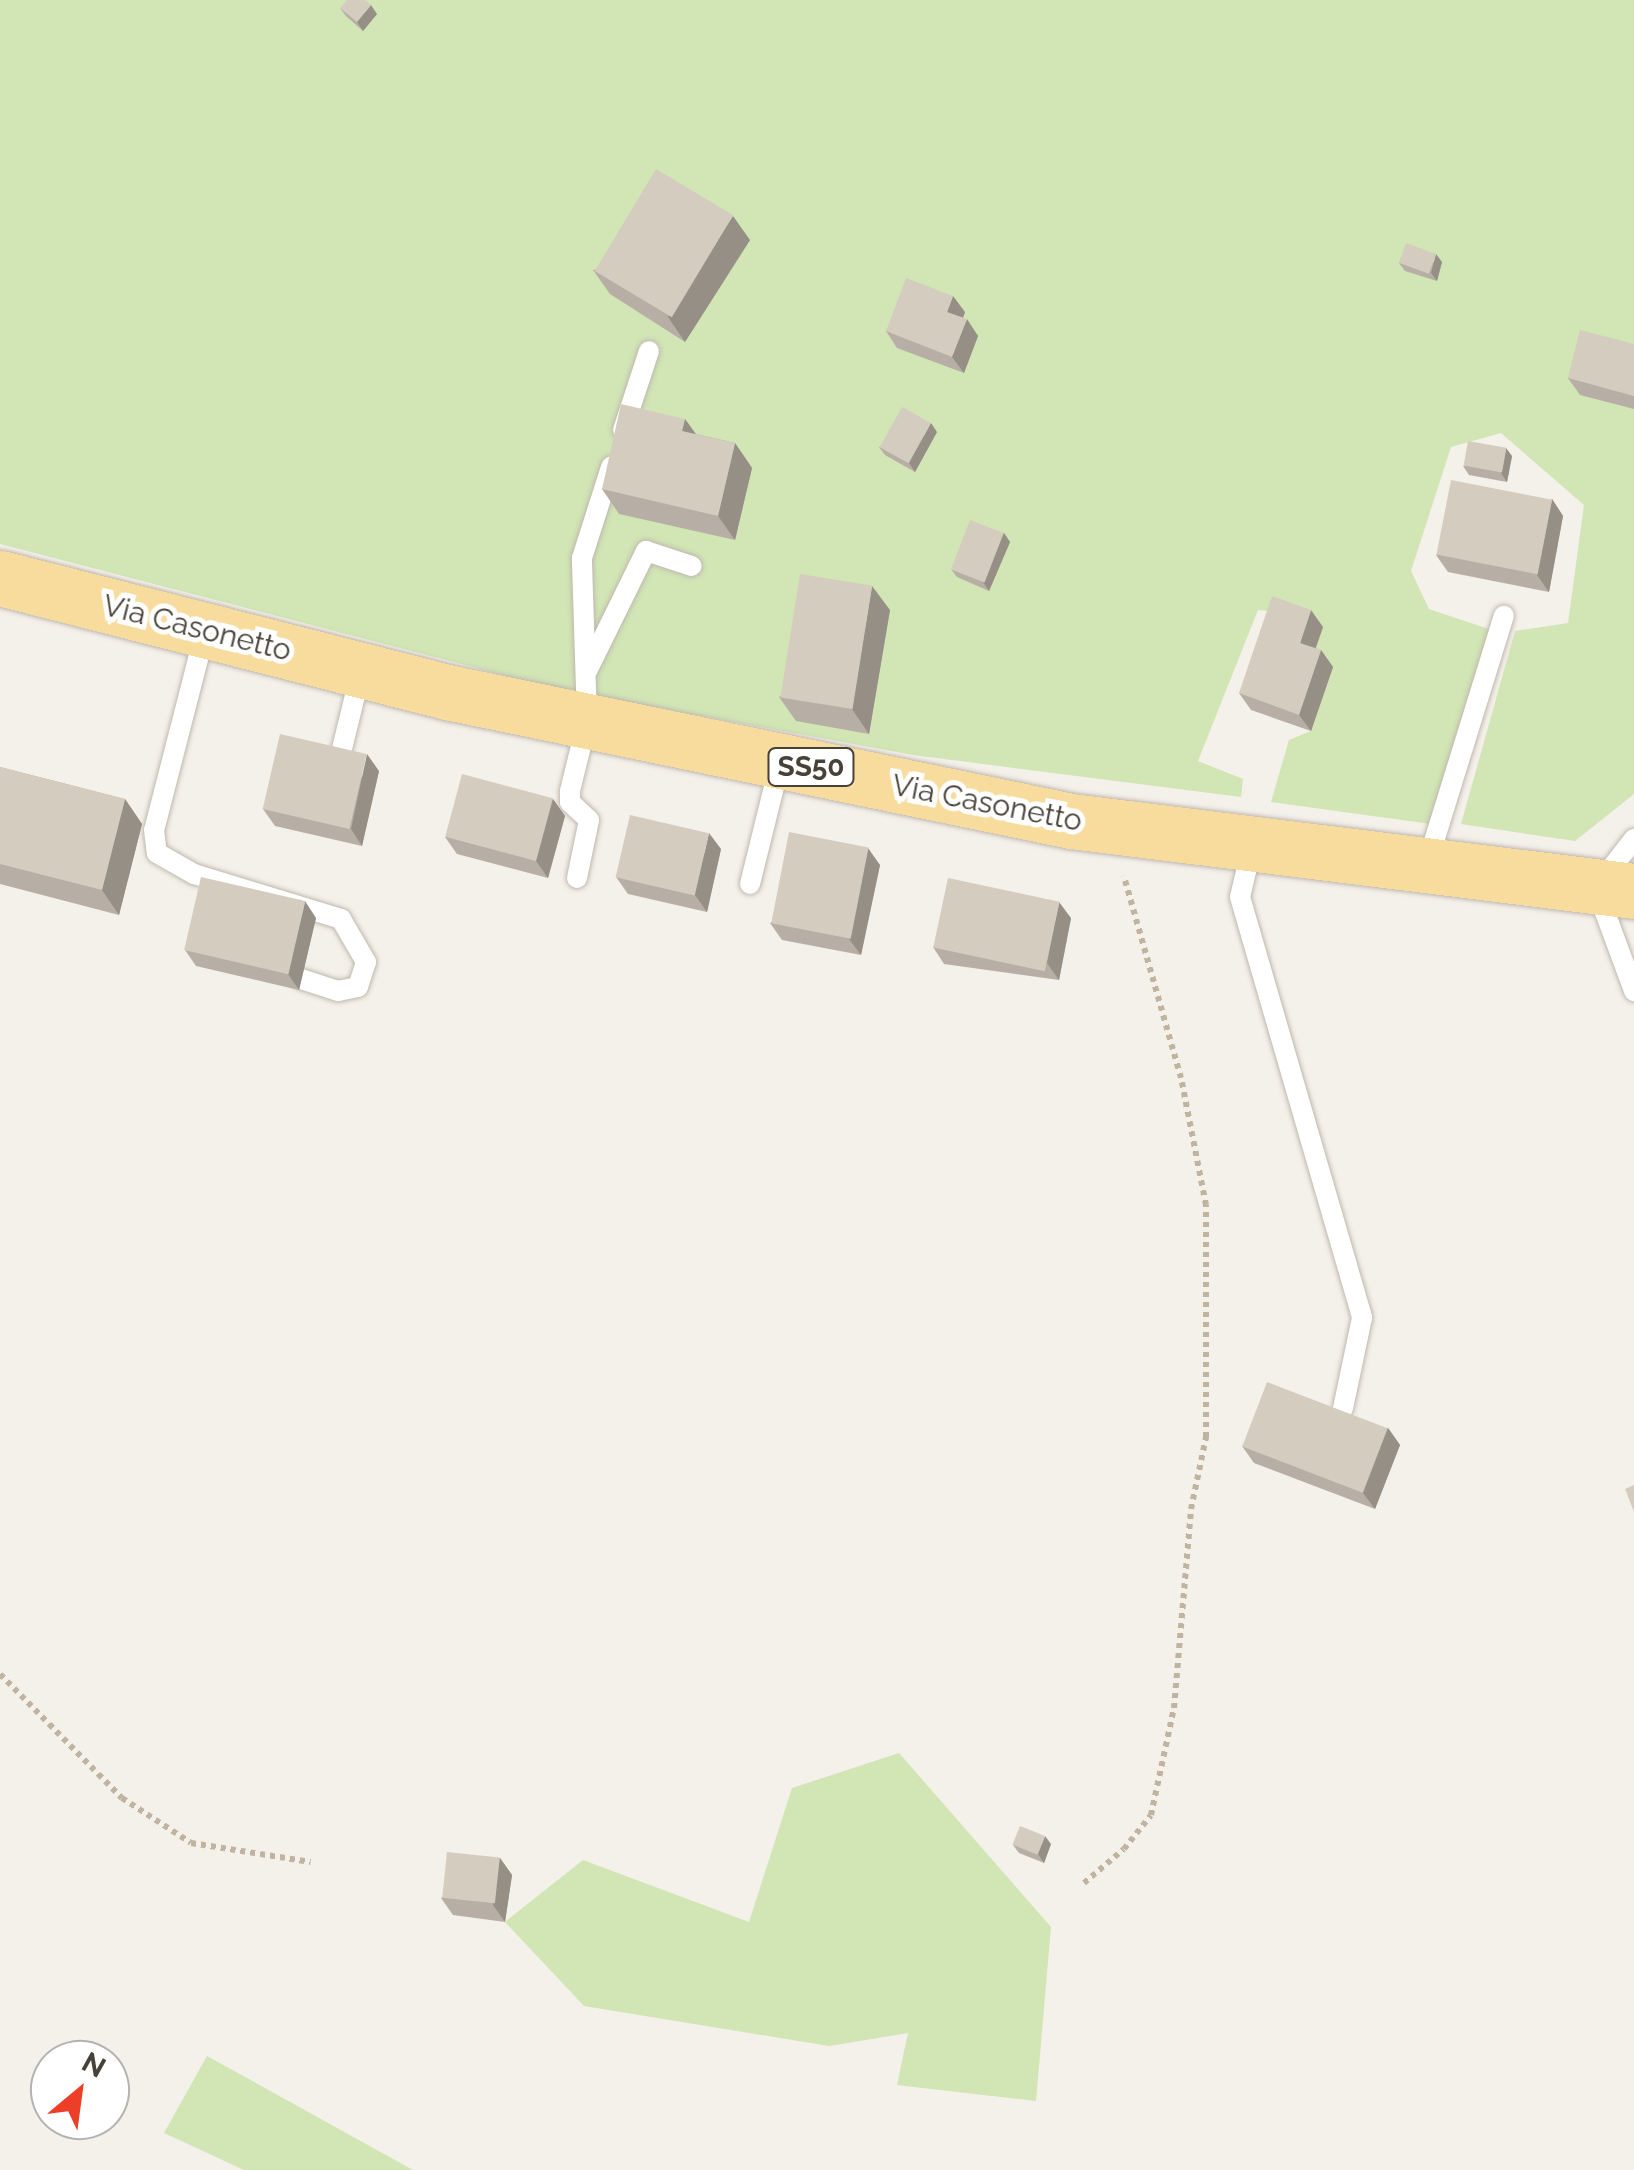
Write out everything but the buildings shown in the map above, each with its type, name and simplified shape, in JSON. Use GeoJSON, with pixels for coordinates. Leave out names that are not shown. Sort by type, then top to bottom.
{"type":"FeatureCollection","features":[{"type":"Feature","properties":{"kind":"main road","name":"Via Casonetto"},"geometry":{"type":"LineString","coordinates":[[0,578],[361,669],[587,697],[780,761],[1111,826],[1615,889]]}},
{"type":"Feature","properties":{"kind":"lane"},"geometry":{"type":"LineString","coordinates":[[587,697],[582,558],[649,351]]}},
{"type":"Feature","properties":{"kind":"lane"},"geometry":{"type":"LineString","coordinates":[[577,878],[589,820],[570,802],[570,790],[587,697],[646,552],[692,566]]}},
{"type":"Feature","properties":{"kind":"lane"},"geometry":{"type":"LineString","coordinates":[[1426,866],[1504,616]]}},
{"type":"Feature","properties":{"kind":"lane"},"geometry":{"type":"LineString","coordinates":[[206,630],[154,830],[158,853],[194,874],[341,919],[366,962],[358,987],[338,991],[302,979]]}},
{"type":"Feature","properties":{"kind":"lane"},"geometry":{"type":"LineString","coordinates":[[340,757],[361,669]]}},
{"type":"Feature","properties":{"kind":"lane"},"geometry":{"type":"LineString","coordinates":[[750,884],[780,761]]}},
{"type":"Feature","properties":{"kind":"lane"},"geometry":{"type":"LineString","coordinates":[[1634,839],[1615,889],[1634,991]]}},
{"type":"Feature","properties":{"kind":"lane"},"geometry":{"type":"LineString","coordinates":[[1252,844],[1240,897],[1362,1318],[1343,1408]]}},
{"type":"Feature","properties":{"kind":"path"},"geometry":{"type":"LineString","coordinates":[[1084,1883],[1124,1849],[1151,1815],[1174,1708],[1190,1509],[1206,1437],[1206,1205],[1180,1078],[1111,826]]}},
{"type":"Feature","properties":{"kind":"path"},"geometry":{"type":"LineString","coordinates":[[0,1674],[122,1798],[191,1843],[311,1862]]}},
{"type":"Feature","properties":{"kind":"green space"},"geometry":{"type":"Polygon","coordinates":[[[0,0],[1634,0],[1634,794],[1575,841],[1461,824],[1515,631],[1568,623],[1584,505],[1501,433],[1451,447],[1411,571],[1429,609],[1489,629],[1431,824],[1271,802],[1289,740],[1311,731],[1312,659],[1284,613],[1258,610],[1198,761],[1243,779],[1241,797],[913,755],[565,691],[0,544],[0,0]]]}},
{"type":"Feature","properties":{"kind":"green space"},"geometry":{"type":"Polygon","coordinates":[[[899,1753],[1051,1927],[1036,2101],[897,2085],[908,2033],[829,2046],[584,2006],[505,1922],[583,1860],[749,1922],[792,1788],[899,1753]]]}},
{"type":"Feature","properties":{"kind":"green space"},"geometry":{"type":"Polygon","coordinates":[[[207,2056],[413,2170],[244,2170],[164,2133],[207,2056]]]}}]}
